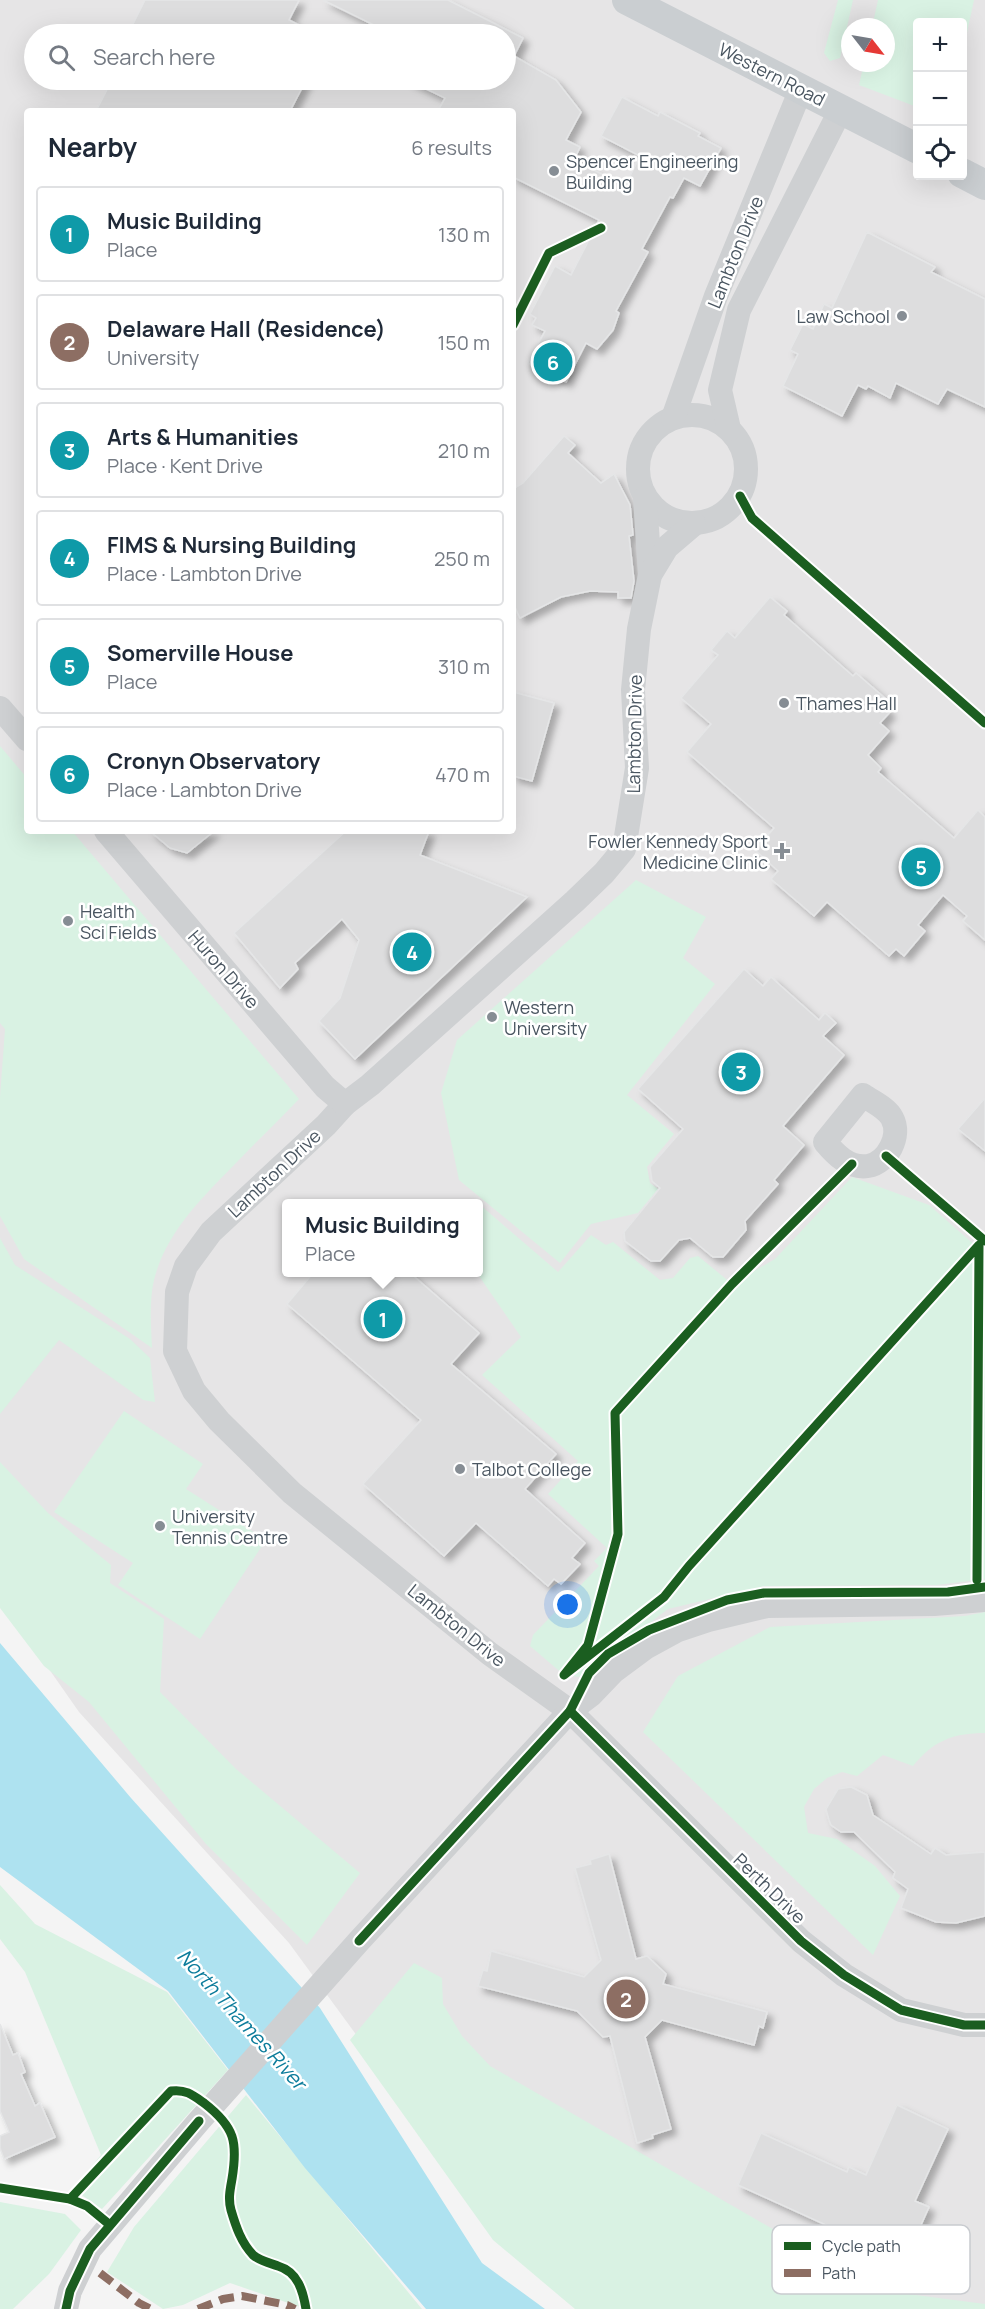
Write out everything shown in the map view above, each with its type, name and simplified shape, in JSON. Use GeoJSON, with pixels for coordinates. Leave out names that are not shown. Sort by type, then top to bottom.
{"type":"FeatureCollection","features":[{"type":"Feature","properties":{"kind":"main road","name":"Western Road"},"geometry":{"type":"LineString","coordinates":[[627,0],[913,146]]}},
{"type":"Feature","properties":{"kind":"main road"},"geometry":{"type":"LineString","coordinates":[[967,175],[985,185]]}},
{"type":"Feature","properties":{"kind":"street","name":"Lambton Drive"},"geometry":{"type":"LineString","coordinates":[[673,418],[716,296],[801,88]]}},
{"type":"Feature","properties":{"kind":"street","name":"Lambton Drive"},"geometry":{"type":"LineString","coordinates":[[729,429],[720,390],[739,310],[841,109]]}},
{"type":"Feature","properties":{"kind":"street"},"geometry":{"type":"LineString","coordinates":[[696,415],[715,420],[729,429],[746,456],[747,477],[740,496],[730,509],[726,513],[699,524],[678,522],[657,511],[645,498],[638,478],[642,450],[651,434],[673,418],[696,415]]}},
{"type":"Feature","properties":{"kind":"street","name":"Lambton Drive"},"geometry":{"type":"LineString","coordinates":[[570,1711],[490,1654],[292,1493],[219,1421],[194,1390],[175,1351],[177,1292],[186,1266],[211,1232],[345,1104],[370,1085],[575,901],[604,873],[624,849],[637,768],[633,690],[639,630],[650,575],[645,498]]}},
{"type":"Feature","properties":{"kind":"street","name":"Lambton Drive"},"geometry":{"type":"LineString","coordinates":[[650,575],[667,547],[699,524]]}},
{"type":"Feature","properties":{"kind":"street"},"geometry":{"type":"LineString","coordinates":[[0,708],[24,736]]}},
{"type":"Feature","properties":{"kind":"street","name":"Huron Drive"},"geometry":{"type":"LineString","coordinates":[[109,834],[325,1087],[345,1104]]}},
{"type":"Feature","properties":{"kind":"street"},"geometry":{"type":"LineString","coordinates":[[66,2309],[70,2291],[90,2248],[199,2121],[359,1941],[570,1711],[591,1695],[614,1671],[645,1648],[678,1630],[708,1620],[768,1606],[934,1604],[985,1600]]}},
{"type":"Feature","properties":{"kind":"street","name":"Perth Drive"},"geometry":{"type":"LineString","coordinates":[[570,1711],[793,1933],[844,1976],[902,2010],[964,2025],[985,2025]]}},
{"type":"Feature","properties":{"kind":"shaded area","name":"Western University"},"geometry":{"type":"Polygon","coordinates":[[[0,0],[985,0],[985,2309],[892,2294],[970,2294],[970,2225],[772,2225],[772,2275],[500,2231],[289,1943],[79,1712],[0,1599],[0,0]]]}},
{"type":"Feature","properties":{"kind":"green space"},"geometry":{"type":"Polygon","coordinates":[[[838,0],[853,0],[849,18],[841,18],[840,58],[830,61],[824,53],[838,0]]]}},
{"type":"Feature","properties":{"kind":"green space"},"geometry":{"type":"Polygon","coordinates":[[[878,0],[974,0],[967,32],[967,18],[913,18],[913,105],[859,85],[862,72],[895,72],[895,18],[874,18],[878,0]]]}},
{"type":"Feature","properties":{"kind":"green space","name":"Health Sci Fields"},"geometry":{"type":"Polygon","coordinates":[[[0,746],[24,774],[24,834],[75,834],[299,1099],[198,1203],[167,1246],[152,1288],[152,1348],[24,1259],[0,1216],[0,1097],[5,1029],[0,1023],[0,746]]]}},
{"type":"Feature","properties":{"kind":"green space"},"geometry":{"type":"Polygon","coordinates":[[[636,880],[706,917],[683,958],[715,984],[627,1095],[674,1134],[647,1167],[650,1183],[658,1189],[638,1213],[591,1224],[560,1263],[459,1180],[441,1093],[457,1040],[636,880]]]}},
{"type":"Feature","properties":{"kind":"green space"},"geometry":{"type":"Polygon","coordinates":[[[852,1177],[929,1205],[985,1254],[985,1579],[937,1585],[764,1586],[668,1609],[579,1677],[564,1675],[530,1646],[533,1635],[599,1566],[594,1561],[607,1548],[548,1494],[578,1461],[482,1375],[521,1337],[480,1277],[483,1277],[483,1207],[558,1272],[591,1235],[606,1245],[613,1242],[660,1280],[673,1278],[690,1258],[698,1256],[737,1288],[749,1274],[775,1259],[852,1177]]]}},
{"type":"Feature","properties":{"kind":"green space"},"geometry":{"type":"Polygon","coordinates":[[[0,1238],[15,1265],[130,1339],[150,1358],[155,1402],[143,1400],[59,1340],[0,1414],[0,1238]]]}},
{"type":"Feature","properties":{"kind":"green space","name":"University Tennis Centre"},"geometry":{"type":"Polygon","coordinates":[[[124,1411],[203,1464],[186,1489],[266,1540],[200,1639],[118,1585],[133,1563],[54,1512],[124,1411]]]}},
{"type":"Feature","properties":{"kind":"green space"},"geometry":{"type":"Polygon","coordinates":[[[0,1462],[48,1513],[111,1565],[110,1583],[164,1619],[160,1692],[236,1769],[360,1873],[307,1945],[206,1844],[89,1702],[44,1666],[0,1608],[0,1462]]]}},
{"type":"Feature","properties":{"kind":"green space"},"geometry":{"type":"Polygon","coordinates":[[[985,1612],[985,1733],[974,1733],[944,1740],[928,1750],[913,1766],[883,1755],[857,1776],[842,1772],[827,1778],[814,1789],[804,1807],[808,1833],[837,1839],[875,1866],[900,1896],[873,1955],[643,1732],[678,1676],[770,1627],[965,1616],[985,1612]]]}},
{"type":"Feature","properties":{"kind":"green space"},"geometry":{"type":"Polygon","coordinates":[[[0,1885],[35,1924],[167,1992],[228,2070],[102,2209],[73,2189],[101,2155],[25,1972],[0,1939],[0,1885]]]}},
{"type":"Feature","properties":{"kind":"green space"},"geometry":{"type":"Polygon","coordinates":[[[414,1963],[442,1978],[443,2004],[462,2036],[490,2066],[772,2228],[772,2294],[908,2294],[985,2304],[985,2309],[575,2309],[493,2240],[350,2040],[414,1963]]]}},
{"type":"Feature","properties":{"kind":"green space"},"geometry":{"type":"Polygon","coordinates":[[[246,2095],[422,2309],[306,2309],[230,2283],[183,2305],[163,2309],[107,2272],[134,2227],[246,2095]]]}},
{"type":"Feature","properties":{"kind":"green space"},"geometry":{"type":"Polygon","coordinates":[[[0,2202],[65,2214],[81,2230],[49,2274],[13,2309],[0,2309],[0,2202]]]}},
{"type":"Feature","properties":{"kind":"water","name":"North Thames River"},"geometry":{"type":"Polygon","coordinates":[[[0,1643],[131,1798],[320,2008],[482,2263],[545,2309],[426,2309],[305,2168],[168,1991],[0,1867],[0,1643]]]}},
{"type":"Feature","properties":{"kind":"building"},"geometry":{"type":"Polygon","coordinates":[[[145,0],[299,0],[289,20],[297,24],[133,24],[145,0]]]}},
{"type":"Feature","properties":{"kind":"building","name":"Spencer Engineering Building"},"geometry":{"type":"Polygon","coordinates":[[[323,0],[448,0],[495,24],[372,24],[323,0]]]}},
{"type":"Feature","properties":{"kind":"building","name":"Spencer Engineering Building"},"geometry":{"type":"Polygon","coordinates":[[[516,34],[523,38],[516,52],[516,34]]]}},
{"type":"Feature","properties":{"kind":"building","name":"Spencer Engineering Building"},"geometry":{"type":"Polygon","coordinates":[[[516,57],[556,80],[581,112],[566,140],[580,147],[574,160],[625,186],[640,156],[601,136],[622,97],[658,116],[660,112],[700,133],[698,136],[721,148],[700,186],[684,178],[673,198],[670,197],[642,249],[648,252],[616,311],[619,313],[613,330],[597,349],[586,343],[566,382],[528,363],[545,331],[532,325],[536,318],[530,314],[555,266],[571,275],[599,220],[516,178],[516,108],[440,108],[445,98],[429,90],[516,90],[516,57]]]}},
{"type":"Feature","properties":{"kind":"building"},"geometry":{"type":"Polygon","coordinates":[[[107,90],[301,90],[292,108],[98,108],[107,90]]]}},
{"type":"Feature","properties":{"kind":"building","name":"Law School"},"geometry":{"type":"Polygon","coordinates":[[[867,232],[935,267],[931,272],[985,299],[985,407],[947,389],[938,404],[896,383],[890,398],[868,386],[866,389],[858,385],[842,416],[783,386],[798,354],[790,350],[803,324],[813,329],[824,304],[832,308],[867,232]]]}},
{"type":"Feature","properties":{"kind":"building"},"geometry":{"type":"Polygon","coordinates":[[[564,436],[575,445],[568,453],[601,483],[614,474],[630,505],[633,535],[629,536],[634,581],[631,598],[618,598],[618,592],[590,591],[561,597],[520,618],[516,609],[516,487],[523,483],[564,436]]]}},
{"type":"Feature","properties":{"kind":"building"},"geometry":{"type":"Polygon","coordinates":[[[770,597],[787,611],[784,615],[853,676],[856,673],[886,699],[881,704],[890,712],[880,723],[889,731],[868,755],[881,768],[878,772],[954,838],[978,810],[985,817],[985,940],[963,921],[967,916],[943,895],[918,925],[925,931],[904,956],[896,949],[889,956],[827,902],[814,916],[771,879],[778,871],[755,850],[774,828],[687,752],[711,724],[681,698],[718,655],[711,650],[727,631],[735,638],[770,597]]]}},
{"type":"Feature","properties":{"kind":"building"},"geometry":{"type":"Polygon","coordinates":[[[516,693],[554,703],[532,781],[516,777],[516,693]]]}},
{"type":"Feature","properties":{"kind":"building"},"geometry":{"type":"Polygon","coordinates":[[[154,834],[210,834],[187,853],[170,848],[154,834]]]}},
{"type":"Feature","properties":{"kind":"building"},"geometry":{"type":"Polygon","coordinates":[[[343,834],[428,834],[420,855],[527,897],[355,1059],[319,1021],[340,998],[359,940],[342,919],[295,963],[298,969],[280,988],[234,933],[343,834]]]}},
{"type":"Feature","properties":{"kind":"building"},"geometry":{"type":"Polygon","coordinates":[[[744,969],[763,986],[771,977],[819,1020],[825,1013],[836,1023],[823,1036],[844,1055],[783,1126],[804,1145],[774,1180],[778,1184],[745,1221],[746,1230],[723,1257],[713,1257],[690,1238],[679,1240],[660,1261],[651,1261],[625,1241],[624,1232],[660,1188],[652,1181],[650,1167],[683,1129],[638,1089],[744,969]]]}},
{"type":"Feature","properties":{"kind":"building"},"geometry":{"type":"Polygon","coordinates":[[[985,1098],[985,1151],[958,1129],[985,1098]]]}},
{"type":"Feature","properties":{"kind":"building","name":"Talbot College"},"geometry":{"type":"Polygon","coordinates":[[[310,1277],[415,1277],[479,1333],[451,1364],[556,1454],[525,1489],[585,1543],[572,1558],[580,1564],[561,1584],[554,1579],[548,1586],[476,1523],[444,1556],[363,1484],[421,1420],[287,1304],[310,1277]]]}},
{"type":"Feature","properties":{"kind":"building"},"geometry":{"type":"Polygon","coordinates":[[[851,1787],[867,1795],[873,1815],[931,1854],[935,1848],[946,1855],[985,1852],[985,1916],[956,1923],[936,1922],[901,1908],[908,1889],[893,1878],[895,1872],[854,1832],[841,1832],[831,1825],[826,1809],[838,1789],[851,1787]]]}},
{"type":"Feature","properties":{"kind":"building"},"geometry":{"type":"Polygon","coordinates":[[[609,1854],[636,1959],[647,1956],[666,1974],[663,1984],[767,2012],[763,2028],[759,2026],[754,2045],[662,2020],[645,2037],[671,2129],[637,2143],[610,2036],[603,2037],[577,2011],[478,1986],[483,1970],[487,1971],[491,1951],[584,1977],[601,1960],[575,1868],[591,1864],[590,1860],[609,1854]]]}},
{"type":"Feature","properties":{"kind":"building"},"geometry":{"type":"Polygon","coordinates":[[[0,2024],[13,2055],[18,2053],[25,2072],[21,2074],[35,2106],[40,2103],[55,2137],[4,2159],[0,2148],[0,2136],[9,2132],[0,2111],[0,2024]]]}},
{"type":"Feature","properties":{"kind":"building"},"geometry":{"type":"Polygon","coordinates":[[[897,2105],[948,2129],[915,2201],[929,2207],[921,2225],[826,2225],[738,2185],[761,2133],[847,2172],[849,2167],[866,2175],[897,2105]]]}},
{"type":"Feature","properties":{"kind":"marked path"},"geometry":{"type":"LineString","coordinates":[[100,2273],[139,2303],[151,2309]]}},
{"type":"Feature","properties":{"kind":"marked path"},"geometry":{"type":"LineString","coordinates":[[198,2309],[223,2299],[242,2296],[287,2305],[295,2309]]}},
{"type":"Feature","properties":{"kind":"cycle path"},"geometry":{"type":"LineString","coordinates":[[516,319],[549,253],[601,228]]}},
{"type":"Feature","properties":{"kind":"cycle path"},"geometry":{"type":"LineString","coordinates":[[740,496],[752,518],[985,723]]}},
{"type":"Feature","properties":{"kind":"cycle path"},"geometry":{"type":"LineString","coordinates":[[886,1156],[985,1241]]}},
{"type":"Feature","properties":{"kind":"cycle path"},"geometry":{"type":"LineString","coordinates":[[852,1164],[732,1284],[615,1413],[618,1534],[588,1645],[564,1675],[664,1597],[689,1566],[979,1245],[977,1580]]}},
{"type":"Feature","properties":{"kind":"cycle path"},"geometry":{"type":"LineString","coordinates":[[359,1941],[570,1711],[589,1673],[608,1654],[649,1630],[727,1600],[764,1593],[948,1592],[985,1587]]}},
{"type":"Feature","properties":{"kind":"cycle path"},"geometry":{"type":"LineString","coordinates":[[570,1711],[801,1941],[844,1975],[901,2010],[964,2025],[985,2025]]}},
{"type":"Feature","properties":{"kind":"cycle path"},"geometry":{"type":"LineString","coordinates":[[70,2199],[171,2091],[189,2093],[214,2112],[232,2136],[235,2155],[230,2202],[242,2240],[253,2255],[285,2269],[295,2277],[306,2309]]}},
{"type":"Feature","properties":{"kind":"cycle path"},"geometry":{"type":"LineString","coordinates":[[66,2309],[70,2291],[90,2249],[199,2121]]}},
{"type":"Feature","properties":{"kind":"cycle path"},"geometry":{"type":"LineString","coordinates":[[0,2188],[70,2199],[87,2206],[110,2225]]}},
{"type":"Feature","properties":{"kind":"place","name":"Spencer Engineering Building"},"geometry":{"type":"Point","coordinates":[554,171]}},
{"type":"Feature","properties":{"kind":"place","name":"Law School"},"geometry":{"type":"Point","coordinates":[902,316]}},
{"type":"Feature","properties":{"kind":"place","name":"Cronyn Observatory"},"geometry":{"type":"Point","coordinates":[553,362]}},
{"type":"Feature","properties":{"kind":"place","name":"Thames Hall"},"geometry":{"type":"Point","coordinates":[784,703]}},
{"type":"Feature","properties":{"kind":"place","name":"Fowler Kennedy Sport Medicine Clinic"},"geometry":{"type":"Point","coordinates":[782,851]}},
{"type":"Feature","properties":{"kind":"place","name":"Somerville House"},"geometry":{"type":"Point","coordinates":[921,867]}},
{"type":"Feature","properties":{"kind":"place","name":"Health Sci Fields"},"geometry":{"type":"Point","coordinates":[68,921]}},
{"type":"Feature","properties":{"kind":"place","name":"FIMS & Nursing Building"},"geometry":{"type":"Point","coordinates":[412,952]}},
{"type":"Feature","properties":{"kind":"place","name":"Western University"},"geometry":{"type":"Point","coordinates":[492,1017]}},
{"type":"Feature","properties":{"kind":"place","name":"Arts & Humanities"},"geometry":{"type":"Point","coordinates":[741,1072]}},
{"type":"Feature","properties":{"kind":"place","name":"Music Building"},"geometry":{"type":"Point","coordinates":[383,1319]}},
{"type":"Feature","properties":{"kind":"place","name":"Talbot College"},"geometry":{"type":"Point","coordinates":[460,1469]}},
{"type":"Feature","properties":{"kind":"place","name":"University Tennis Centre"},"geometry":{"type":"Point","coordinates":[160,1526]}},
{"type":"Feature","properties":{"kind":"place","name":"Delaware Hall (Residence)"},"geometry":{"type":"Point","coordinates":[626,1999]}}]}
